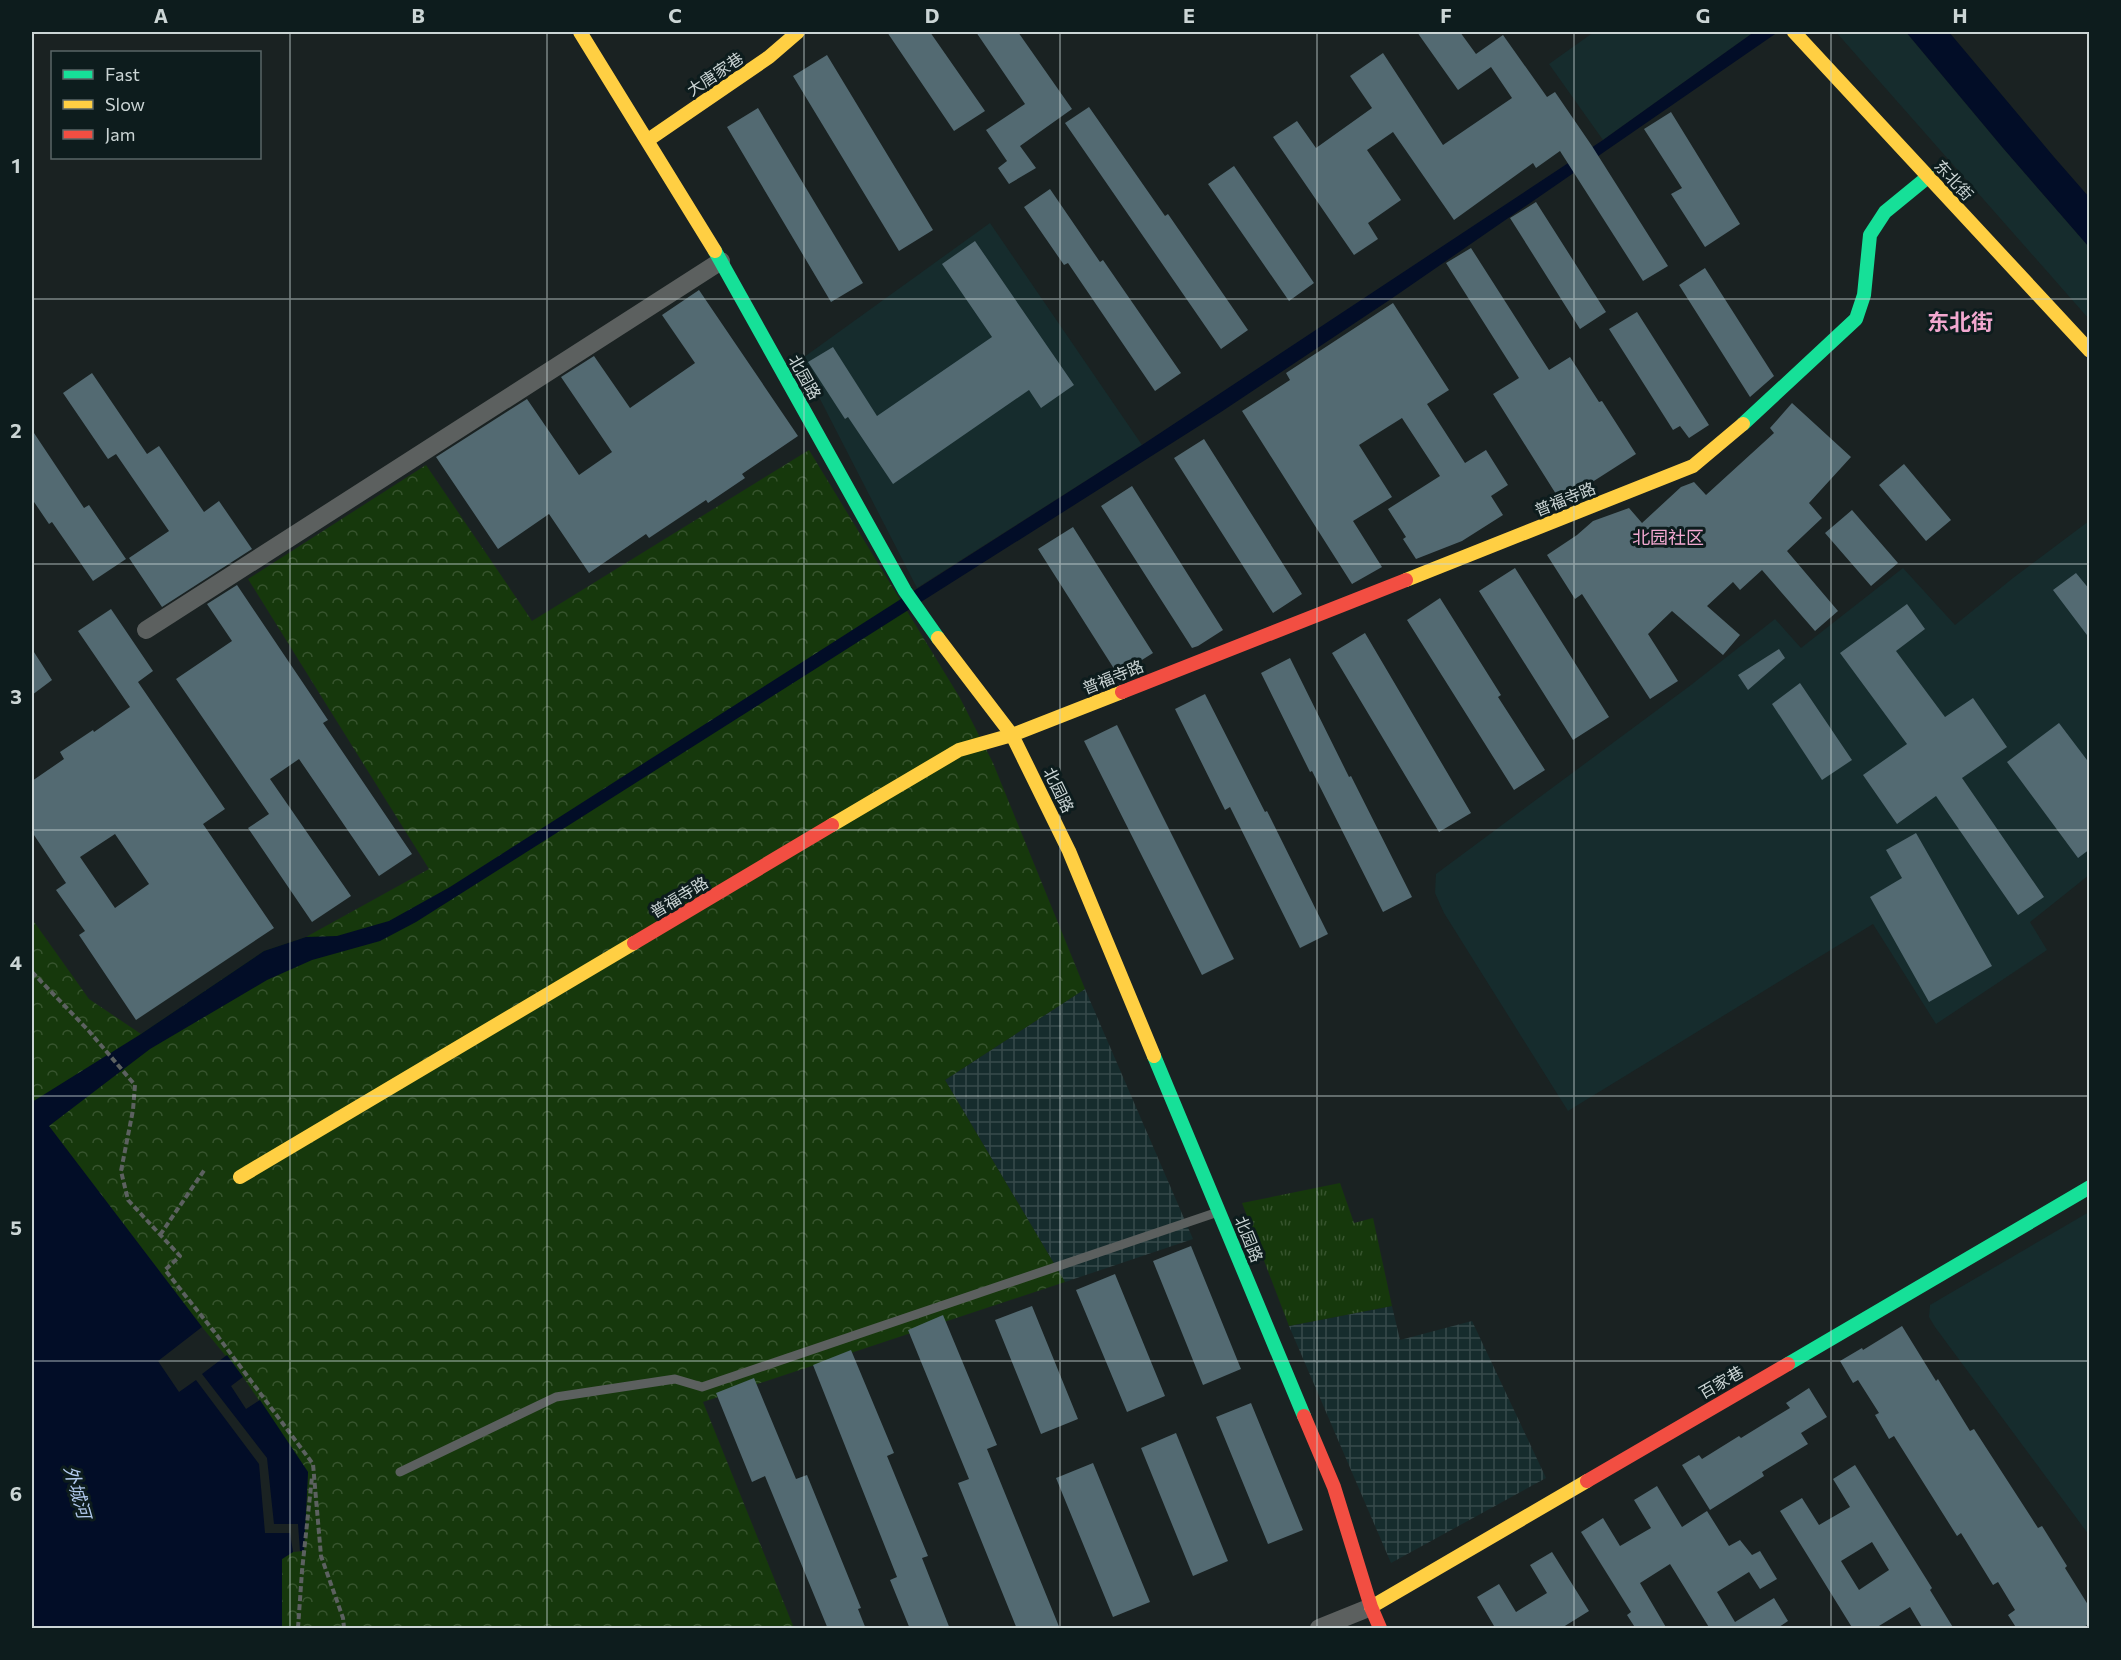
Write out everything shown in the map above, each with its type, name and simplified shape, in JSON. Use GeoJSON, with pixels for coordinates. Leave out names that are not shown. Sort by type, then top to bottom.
{"type":"FeatureCollection","features":[{"type":"Feature","properties":{"kind":"street","name":"北园路"},"geometry":{"type":"LineString","coordinates":[[580,32],[721,261],[916,609],[1012,735],[1069,851],[1334,1487],[1380,1629]]}},
{"type":"Feature","properties":{"kind":"street","name":"大唐家巷"},"geometry":{"type":"LineString","coordinates":[[648,140],[769,57],[798,32]]}},
{"type":"Feature","properties":{"kind":"street","name":"东北街"},"geometry":{"type":"LineString","coordinates":[[1794,32],[2090,351]]}},
{"type":"Feature","properties":{"kind":"street","name":"普福寺路"},"geometry":{"type":"LineString","coordinates":[[240,1177],[959,750],[1012,735],[1693,466],[1754,415],[1856,319],[1864,295],[1870,235],[1885,212],[1929,176]]}},
{"type":"Feature","properties":{"kind":"street"},"geometry":{"type":"LineString","coordinates":[[146,630],[721,261]]}},
{"type":"Feature","properties":{"kind":"street","name":"百家巷"},"geometry":{"type":"LineString","coordinates":[[1371,1607],[2090,1187]]}},
{"type":"Feature","properties":{"kind":"street"},"geometry":{"type":"LineString","coordinates":[[1319,1629],[1371,1607]]}},
{"type":"Feature","properties":{"kind":"lane"},"geometry":{"type":"LineString","coordinates":[[400,1472],[556,1397],[675,1379],[702,1388],[1220,1211]]}},
{"type":"Feature","properties":{"kind":"path"},"geometry":{"type":"LineString","coordinates":[[32,972],[88,1030],[135,1085],[133,1110],[120,1171],[128,1200],[180,1256],[165,1270],[313,1464],[321,1556],[343,1618],[344,1629]]}},
{"type":"Feature","properties":{"kind":"path"},"geometry":{"type":"LineString","coordinates":[[160,1235],[205,1169]]}},
{"type":"Feature","properties":{"kind":"path"},"geometry":{"type":"LineString","coordinates":[[298,1629],[313,1464]]}},
{"type":"Feature","properties":{"kind":"shaded area"},"geometry":{"type":"Polygon","coordinates":[[[1594,32],[1754,32],[1603,140],[1549,64],[1594,32]]]}},
{"type":"Feature","properties":{"kind":"shaded area"},"geometry":{"type":"Polygon","coordinates":[[[1836,32],[1906,32],[2089,247],[2089,319],[1836,32]]]}},
{"type":"Feature","properties":{"kind":"shaded area"},"geometry":{"type":"Polygon","coordinates":[[[990,223],[1142,445],[917,588],[800,360],[990,223]]]}},
{"type":"Feature","properties":{"kind":"shaded area"},"geometry":{"type":"Polygon","coordinates":[[[2089,521],[2089,875],[2030,922],[2047,950],[1936,1024],[1873,924],[1568,1111],[1444,913],[1435,893],[1436,874],[1691,685],[1775,619],[1801,648],[1903,568],[1955,625],[2089,521]]]}},
{"type":"Feature","properties":{"kind":"shaded area"},"geometry":{"type":"Polygon","coordinates":[[[1085,989],[1193,1239],[1065,1282],[945,1080],[1085,989]]]}},
{"type":"Feature","properties":{"kind":"shaded area"},"geometry":{"type":"Polygon","coordinates":[[[2089,1212],[2089,1535],[1929,1317],[1930,1305],[2089,1212]]]}},
{"type":"Feature","properties":{"kind":"shaded area"},"geometry":{"type":"Polygon","coordinates":[[[1392,1306],[1400,1340],[1472,1321],[1546,1478],[1391,1563],[1289,1326],[1392,1306]]]}},
{"type":"Feature","properties":{"kind":"green space"},"geometry":{"type":"Polygon","coordinates":[[[809,450],[960,698],[993,763],[1085,989],[945,1080],[1065,1282],[703,1402],[794,1628],[282,1628],[282,1559],[293,1552],[304,1551],[308,1472],[243,1377],[202,1327],[32,1104],[32,919],[89,999],[141,1034],[264,951],[306,937],[429,869],[248,579],[426,465],[532,621],[809,450]]]}},
{"type":"Feature","properties":{"kind":"green space"},"geometry":{"type":"Polygon","coordinates":[[[1340,1183],[1354,1223],[1373,1218],[1392,1306],[1289,1326],[1242,1203],[1340,1183]]]}},
{"type":"Feature","properties":{"kind":"water","name":"外城河"},"geometry":{"type":"Polygon","coordinates":[[[1754,32],[1778,32],[1391,299],[1221,412],[416,922],[380,941],[312,960],[267,980],[150,1049],[49,1126],[202,1327],[158,1361],[179,1392],[196,1380],[259,1464],[265,1533],[290,1533],[293,1552],[282,1559],[282,1628],[32,1628],[32,1102],[141,1034],[264,951],[306,937],[337,936],[389,921],[450,887],[1142,445],[1603,140],[1754,32]]]}},
{"type":"Feature","properties":{"kind":"water"},"geometry":{"type":"Polygon","coordinates":[[[1906,32],[1949,32],[2089,197],[2089,247],[2003,148],[1906,32]]]}},
{"type":"Feature","properties":{"kind":"water"},"geometry":{"type":"Polygon","coordinates":[[[227,1355],[243,1377],[231,1386],[246,1409],[260,1400],[308,1472],[304,1551],[300,1551],[298,1524],[274,1524],[267,1458],[202,1374],[227,1355]]]}},
{"type":"Feature","properties":{"kind":"building"},"geometry":{"type":"Polygon","coordinates":[[[887,32],[930,32],[985,111],[954,131],[887,32]]]}},
{"type":"Feature","properties":{"kind":"building"},"geometry":{"type":"Polygon","coordinates":[[[976,32],[1018,32],[1072,109],[1020,146],[1036,168],[1009,184],[998,168],[1007,161],[986,130],[1025,104],[976,32]]]}},
{"type":"Feature","properties":{"kind":"building"},"geometry":{"type":"Polygon","coordinates":[[[1417,32],[1460,32],[1476,54],[1503,35],[1547,97],[1555,92],[1668,266],[1643,281],[1560,151],[1536,168],[1533,163],[1454,220],[1393,132],[1367,150],[1401,200],[1368,223],[1378,239],[1354,255],[1273,137],[1297,121],[1316,148],[1372,108],[1350,76],[1383,53],[1443,145],[1512,98],[1491,67],[1458,90],[1417,32]]]}},
{"type":"Feature","properties":{"kind":"building"},"geometry":{"type":"Polygon","coordinates":[[[827,55],[933,230],[899,251],[793,76],[827,55]]]}},
{"type":"Feature","properties":{"kind":"building"},"geometry":{"type":"Polygon","coordinates":[[[1089,107],[1165,216],[1168,214],[1248,330],[1221,349],[1065,123],[1089,107]]]}},
{"type":"Feature","properties":{"kind":"building"},"geometry":{"type":"Polygon","coordinates":[[[758,108],[863,283],[831,302],[727,127],[758,108]]]}},
{"type":"Feature","properties":{"kind":"building"},"geometry":{"type":"Polygon","coordinates":[[[1671,112],[1740,224],[1705,247],[1671,194],[1682,188],[1644,129],[1671,112]]]}},
{"type":"Feature","properties":{"kind":"building"},"geometry":{"type":"Polygon","coordinates":[[[1234,166],[1314,283],[1289,301],[1208,184],[1234,166]]]}},
{"type":"Feature","properties":{"kind":"building"},"geometry":{"type":"Polygon","coordinates":[[[1050,189],[1100,262],[1103,260],[1181,373],[1155,391],[1068,263],[1064,265],[1024,207],[1050,189]]]}},
{"type":"Feature","properties":{"kind":"building"},"geometry":{"type":"Polygon","coordinates":[[[1536,202],[1606,312],[1580,329],[1510,218],[1536,202]]]}},
{"type":"Feature","properties":{"kind":"building"},"geometry":{"type":"Polygon","coordinates":[[[975,241],[1074,385],[1041,408],[1029,390],[893,484],[848,417],[845,419],[808,362],[833,347],[877,416],[992,337],[942,264],[975,241]]]}},
{"type":"Feature","properties":{"kind":"building"},"geometry":{"type":"Polygon","coordinates":[[[1471,248],[1549,370],[1570,357],[1636,454],[1561,502],[1493,394],[1519,378],[1446,263],[1471,248]]]}},
{"type":"Feature","properties":{"kind":"building"},"geometry":{"type":"Polygon","coordinates":[[[1705,268],[1774,376],[1750,397],[1679,285],[1705,268]]]}},
{"type":"Feature","properties":{"kind":"building"},"geometry":{"type":"Polygon","coordinates":[[[699,290],[798,436],[742,474],[745,478],[708,503],[706,500],[649,538],[646,534],[589,573],[549,514],[498,549],[436,457],[527,399],[579,475],[612,452],[561,377],[594,356],[630,408],[695,363],[662,315],[699,290]]]}},
{"type":"Feature","properties":{"kind":"building"},"geometry":{"type":"Polygon","coordinates":[[[1393,303],[1449,390],[1427,404],[1465,463],[1486,450],[1508,485],[1491,496],[1503,515],[1462,541],[1416,559],[1403,539],[1406,537],[1388,509],[1440,476],[1402,418],[1359,445],[1392,497],[1353,521],[1382,567],[1352,584],[1242,411],[1290,380],[1286,373],[1393,303]]]}},
{"type":"Feature","properties":{"kind":"building"},"geometry":{"type":"Polygon","coordinates":[[[1637,312],[1709,425],[1689,438],[1680,426],[1673,430],[1609,329],[1637,312]]]}},
{"type":"Feature","properties":{"kind":"building"},"geometry":{"type":"Polygon","coordinates":[[[92,373],[147,454],[159,446],[204,512],[219,501],[252,549],[162,607],[129,558],[169,531],[116,454],[108,459],[63,393],[92,373]]]}},
{"type":"Feature","properties":{"kind":"building"},"geometry":{"type":"Polygon","coordinates":[[[1792,403],[1851,457],[1809,503],[1822,518],[1787,551],[1838,611],[1815,631],[1762,570],[1740,590],[1733,582],[1707,606],[1740,635],[1723,655],[1672,611],[1648,634],[1678,681],[1650,699],[1582,594],[1575,599],[1547,555],[1593,521],[1629,508],[1642,523],[1681,487],[1694,482],[1706,495],[1774,433],[1770,428],[1792,403]]]}},
{"type":"Feature","properties":{"kind":"building"},"geometry":{"type":"Polygon","coordinates":[[[32,430],[84,508],[89,505],[126,559],[93,581],[52,522],[49,524],[32,499],[32,430]]]}},
{"type":"Feature","properties":{"kind":"building"},"geometry":{"type":"Polygon","coordinates":[[[1204,439],[1302,594],[1273,613],[1174,458],[1204,439]]]}},
{"type":"Feature","properties":{"kind":"building"},"geometry":{"type":"Polygon","coordinates":[[[1904,464],[1951,520],[1926,541],[1879,485],[1904,464]]]}},
{"type":"Feature","properties":{"kind":"building"},"geometry":{"type":"Polygon","coordinates":[[[1132,486],[1223,630],[1198,646],[1192,648],[1101,506],[1132,486]]]}},
{"type":"Feature","properties":{"kind":"building"},"geometry":{"type":"Polygon","coordinates":[[[1852,510],[1898,563],[1871,586],[1825,533],[1852,510]]]}},
{"type":"Feature","properties":{"kind":"building"},"geometry":{"type":"Polygon","coordinates":[[[1073,527],[1153,653],[1118,675],[1038,549],[1073,527]]]}},
{"type":"Feature","properties":{"kind":"building"},"geometry":{"type":"Polygon","coordinates":[[[1515,568],[1609,717],[1573,740],[1479,591],[1515,568]]]}},
{"type":"Feature","properties":{"kind":"building"},"geometry":{"type":"Polygon","coordinates":[[[2076,573],[2090,590],[2090,639],[2053,590],[2076,573]]]}},
{"type":"Feature","properties":{"kind":"building"},"geometry":{"type":"Polygon","coordinates":[[[237,585],[328,720],[323,723],[412,854],[379,876],[299,759],[270,779],[351,896],[312,922],[248,828],[269,814],[176,679],[232,641],[207,604],[237,585]]]}},
{"type":"Feature","properties":{"kind":"building"},"geometry":{"type":"Polygon","coordinates":[[[1440,598],[1501,695],[1498,697],[1545,770],[1514,790],[1407,620],[1440,598]]]}},
{"type":"Feature","properties":{"kind":"building"},"geometry":{"type":"Polygon","coordinates":[[[1907,604],[1925,629],[1896,651],[1945,717],[1973,698],[2007,747],[1962,778],[2044,897],[2018,915],[1936,796],[1897,824],[1863,775],[1907,744],[1840,653],[1907,604]]]}},
{"type":"Feature","properties":{"kind":"building"},"geometry":{"type":"Polygon","coordinates":[[[111,609],[153,671],[138,682],[225,809],[203,824],[274,928],[136,1020],[79,935],[85,931],[56,890],[66,883],[32,832],[32,781],[64,759],[60,752],[130,707],[78,631],[111,609]],[[115,834],[80,857],[115,908],[149,884],[115,834]]]}},
{"type":"Feature","properties":{"kind":"building"},"geometry":{"type":"Polygon","coordinates":[[[1365,633],[1471,813],[1439,832],[1332,653],[1365,633]]]}},
{"type":"Feature","properties":{"kind":"building"},"geometry":{"type":"Polygon","coordinates":[[[32,649],[52,680],[32,695],[32,649]]]}},
{"type":"Feature","properties":{"kind":"building"},"geometry":{"type":"Polygon","coordinates":[[[1779,649],[1785,658],[1748,690],[1738,675],[1779,649]]]}},
{"type":"Feature","properties":{"kind":"building"},"geometry":{"type":"Polygon","coordinates":[[[1290,658],[1412,897],[1383,912],[1261,673],[1290,658]]]}},
{"type":"Feature","properties":{"kind":"building"},"geometry":{"type":"Polygon","coordinates":[[[1800,683],[1852,760],[1822,780],[1772,704],[1800,683]]]}},
{"type":"Feature","properties":{"kind":"building"},"geometry":{"type":"Polygon","coordinates":[[[1205,694],[1265,812],[1267,811],[1328,934],[1300,948],[1230,807],[1225,810],[1175,709],[1205,694]]]}},
{"type":"Feature","properties":{"kind":"building"},"geometry":{"type":"Polygon","coordinates":[[[2059,723],[2090,764],[2090,849],[2078,858],[2007,762],[2059,723]]]}},
{"type":"Feature","properties":{"kind":"building"},"geometry":{"type":"Polygon","coordinates":[[[1117,725],[1234,959],[1202,975],[1084,741],[1117,725]]]}},
{"type":"Feature","properties":{"kind":"building"},"geometry":{"type":"Polygon","coordinates":[[[1916,833],[1992,966],[1929,1002],[1870,897],[1902,878],[1886,850],[1916,833]]]}},
{"type":"Feature","properties":{"kind":"building"},"geometry":{"type":"Polygon","coordinates":[[[1191,1246],[1241,1369],[1203,1385],[1153,1261],[1191,1246]]]}},
{"type":"Feature","properties":{"kind":"building"},"geometry":{"type":"Polygon","coordinates":[[[1115,1274],[1165,1396],[1127,1412],[1076,1290],[1115,1274]]]}},
{"type":"Feature","properties":{"kind":"building"},"geometry":{"type":"Polygon","coordinates":[[[1032,1306],[1078,1419],[1041,1434],[995,1320],[1032,1306]]]}},
{"type":"Feature","properties":{"kind":"building"},"geometry":{"type":"Polygon","coordinates":[[[943,1315],[997,1445],[987,1449],[1060,1629],[1017,1629],[958,1483],[969,1479],[908,1330],[943,1315]]]}},
{"type":"Feature","properties":{"kind":"building"},"geometry":{"type":"Polygon","coordinates":[[[1902,1326],[1970,1431],[1974,1429],[2038,1528],[2042,1526],[2067,1566],[2065,1568],[2090,1608],[2090,1623],[2081,1629],[2017,1629],[2008,1615],[2015,1610],[1998,1582],[1993,1585],[1961,1533],[1957,1536],[1894,1436],[1889,1439],[1875,1415],[1879,1413],[1858,1380],[1853,1383],[1840,1361],[1902,1326]]]}},
{"type":"Feature","properties":{"kind":"building"},"geometry":{"type":"Polygon","coordinates":[[[851,1350],[894,1453],[887,1456],[928,1556],[922,1558],[950,1629],[910,1629],[890,1580],[897,1577],[813,1365],[851,1350]]]}},
{"type":"Feature","properties":{"kind":"building"},"geometry":{"type":"Polygon","coordinates":[[[754,1378],[796,1479],[807,1475],[861,1608],[858,1609],[866,1629],[828,1629],[765,1476],[752,1482],[716,1393],[754,1378]]]}},
{"type":"Feature","properties":{"kind":"building"},"geometry":{"type":"Polygon","coordinates":[[[1809,1388],[1827,1417],[1801,1433],[1808,1444],[1762,1472],[1764,1476],[1710,1510],[1682,1465],[1699,1455],[1702,1459],[1739,1436],[1741,1438],[1790,1408],[1786,1403],[1809,1388]]]}},
{"type":"Feature","properties":{"kind":"building"},"geometry":{"type":"Polygon","coordinates":[[[1251,1403],[1303,1530],[1268,1544],[1216,1417],[1251,1403]]]}},
{"type":"Feature","properties":{"kind":"building"},"geometry":{"type":"Polygon","coordinates":[[[1176,1433],[1228,1561],[1193,1576],[1141,1448],[1176,1433]]]}},
{"type":"Feature","properties":{"kind":"building"},"geometry":{"type":"Polygon","coordinates":[[[1093,1463],[1150,1602],[1113,1617],[1056,1478],[1093,1463]]]}},
{"type":"Feature","properties":{"kind":"building"},"geometry":{"type":"Polygon","coordinates":[[[1855,1465],[1932,1588],[1930,1590],[1954,1629],[1923,1629],[1910,1607],[1874,1629],[1853,1629],[1780,1511],[1802,1498],[1819,1525],[1850,1507],[1833,1479],[1855,1465]],[[1872,1542],[1841,1561],[1859,1590],[1889,1570],[1872,1542]]]}},
{"type":"Feature","properties":{"kind":"building"},"geometry":{"type":"Polygon","coordinates":[[[1657,1486],[1682,1527],[1707,1511],[1729,1546],[1740,1540],[1752,1555],[1760,1551],[1777,1579],[1760,1589],[1749,1572],[1717,1592],[1735,1622],[1774,1598],[1788,1621],[1776,1629],[1710,1629],[1670,1564],[1640,1583],[1667,1629],[1636,1629],[1627,1615],[1631,1612],[1581,1532],[1603,1518],[1620,1546],[1651,1528],[1634,1500],[1657,1486]]]}},
{"type":"Feature","properties":{"kind":"building"},"geometry":{"type":"Polygon","coordinates":[[[1552,1552],[1589,1611],[1560,1629],[1490,1629],[1494,1626],[1477,1597],[1499,1584],[1516,1612],[1547,1593],[1530,1565],[1552,1552]]]}},
{"type":"Feature","properties":{"kind":"traffic: fast"},"geometry":{"type":"LineString","coordinates":[[1743,424],[1856,319],[1864,295],[1870,235],[1885,212],[1929,176]]}},
{"type":"Feature","properties":{"kind":"traffic: fast"},"geometry":{"type":"LineString","coordinates":[[715,251],[905,591],[938,638]]}},
{"type":"Feature","properties":{"kind":"traffic: fast"},"geometry":{"type":"LineString","coordinates":[[1154,1056],[1304,1416]]}},
{"type":"Feature","properties":{"kind":"traffic: fast"},"geometry":{"type":"LineString","coordinates":[[1788,1364],[2090,1187]]}},
{"type":"Feature","properties":{"kind":"traffic: slow"},"geometry":{"type":"LineString","coordinates":[[580,32],[715,251]]}},
{"type":"Feature","properties":{"kind":"traffic: slow"},"geometry":{"type":"LineString","coordinates":[[648,140],[769,57],[798,32]]}},
{"type":"Feature","properties":{"kind":"traffic: slow"},"geometry":{"type":"LineString","coordinates":[[1794,32],[2090,351]]}},
{"type":"Feature","properties":{"kind":"traffic: slow"},"geometry":{"type":"LineString","coordinates":[[1406,580],[1693,466],[1743,424]]}},
{"type":"Feature","properties":{"kind":"traffic: slow"},"geometry":{"type":"LineString","coordinates":[[938,638],[1012,735],[1069,851],[1154,1056]]}},
{"type":"Feature","properties":{"kind":"traffic: slow"},"geometry":{"type":"LineString","coordinates":[[832,825],[959,750],[1012,735],[1122,692]]}},
{"type":"Feature","properties":{"kind":"traffic: slow"},"geometry":{"type":"LineString","coordinates":[[240,1177],[634,943]]}},
{"type":"Feature","properties":{"kind":"traffic: slow"},"geometry":{"type":"LineString","coordinates":[[1371,1607],[1587,1481]]}},
{"type":"Feature","properties":{"kind":"traffic: jam"},"geometry":{"type":"LineString","coordinates":[[1122,692],[1406,580]]}},
{"type":"Feature","properties":{"kind":"traffic: jam"},"geometry":{"type":"LineString","coordinates":[[634,943],[832,825]]}},
{"type":"Feature","properties":{"kind":"traffic: jam"},"geometry":{"type":"LineString","coordinates":[[1587,1481],[1788,1364]]}},
{"type":"Feature","properties":{"kind":"traffic: jam"},"geometry":{"type":"LineString","coordinates":[[1304,1416],[1334,1487],[1371,1607],[1380,1628]]}},
{"type":"Feature","properties":{"kind":"district","name":"东北街"},"geometry":{"type":"Point","coordinates":[1960,322]}},
{"type":"Feature","properties":{"kind":"district","name":"北园社区"},"geometry":{"type":"Point","coordinates":[1668,538]}}]}
